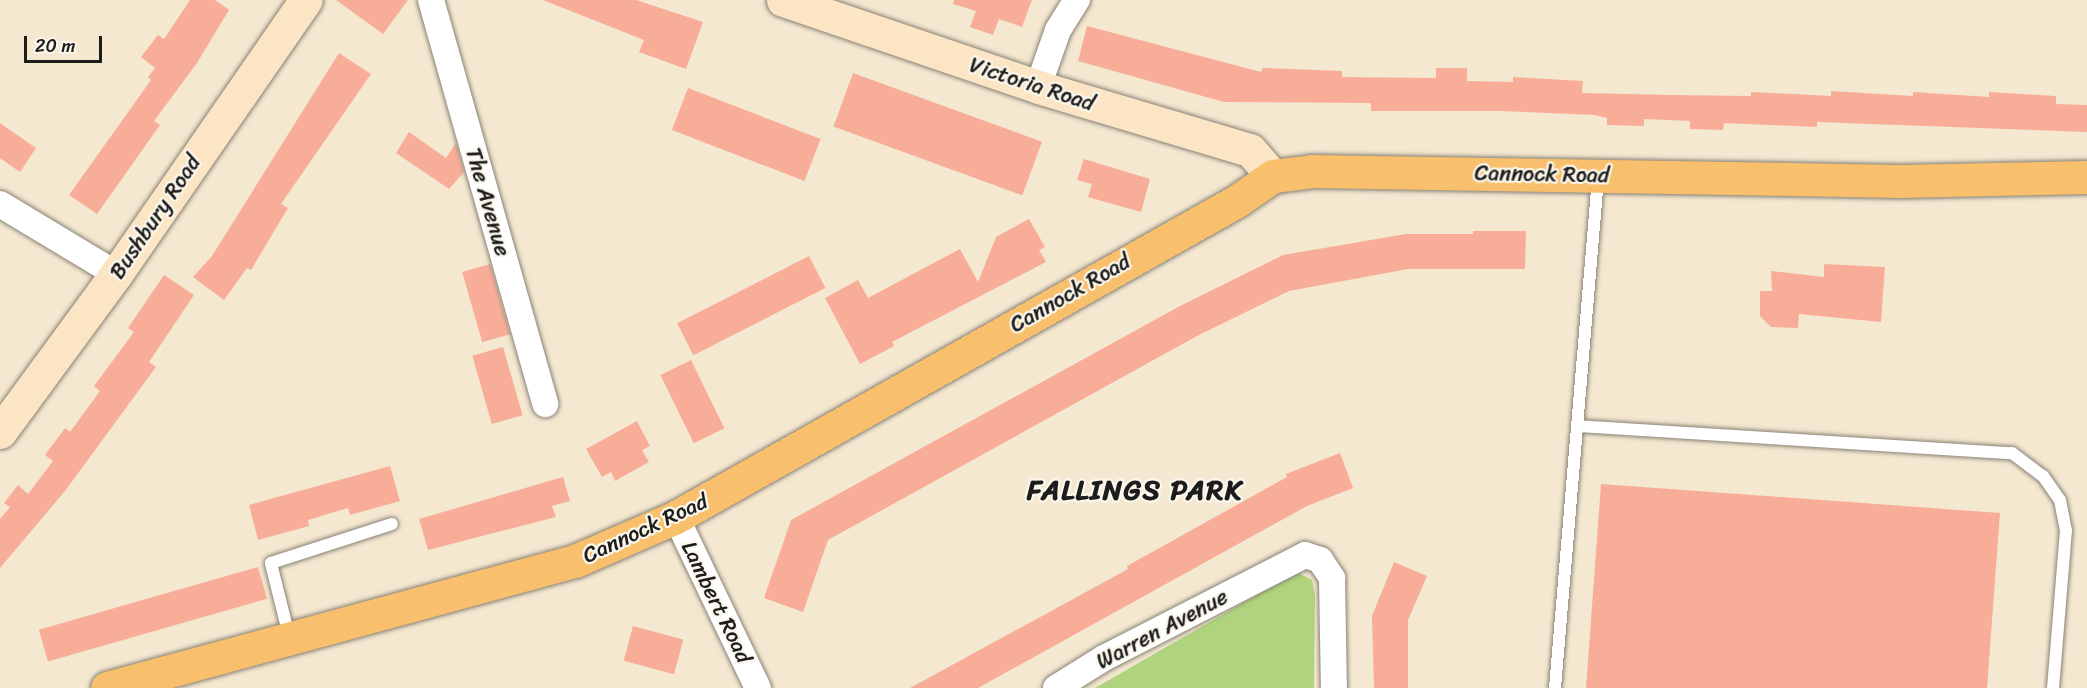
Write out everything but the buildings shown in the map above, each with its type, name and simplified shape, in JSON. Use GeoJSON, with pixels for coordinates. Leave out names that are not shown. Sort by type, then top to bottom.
{"type":"FeatureCollection","features":[{"type":"Feature","properties":{"kind":"highway","name":"Cannock Road"},"geometry":{"type":"LineString","coordinates":[[107,688],[574,561],[676,517],[1237,201],[1273,176],[1311,171],[1598,174],[1900,181],[2087,177]]}},
{"type":"Feature","properties":{"kind":"street","name":"Bushbury Road"},"geometry":{"type":"LineString","coordinates":[[0,432],[116,274],[306,0]]}},
{"type":"Feature","properties":{"kind":"street","name":"The Avenue"},"geometry":{"type":"LineString","coordinates":[[431,0],[545,404]]}},
{"type":"Feature","properties":{"kind":"street","name":"Victoria Road"},"geometry":{"type":"LineString","coordinates":[[783,0],[1038,87],[1250,150],[1273,176]]}},
{"type":"Feature","properties":{"kind":"street"},"geometry":{"type":"LineString","coordinates":[[1038,87],[1058,30],[1077,0]]}},
{"type":"Feature","properties":{"kind":"street"},"geometry":{"type":"LineString","coordinates":[[0,204],[116,274]]}},
{"type":"Feature","properties":{"kind":"street","name":"Lambert Road"},"geometry":{"type":"LineString","coordinates":[[676,517],[758,688]]}},
{"type":"Feature","properties":{"kind":"street","name":"Warren Avenue"},"geometry":{"type":"LineString","coordinates":[[1056,688],[1104,658],[1305,555],[1320,560],[1332,578],[1334,688]]}},
{"type":"Feature","properties":{"kind":"lane"},"geometry":{"type":"LineString","coordinates":[[1555,688],[1598,174]]}},
{"type":"Feature","properties":{"kind":"lane"},"geometry":{"type":"LineString","coordinates":[[1577,426],[2012,453],[2043,476],[2060,500],[2066,530],[2053,688]]}},
{"type":"Feature","properties":{"kind":"lane"},"geometry":{"type":"LineString","coordinates":[[289,637],[271,563],[392,524]]}},
{"type":"Feature","properties":{"kind":"green space"},"geometry":{"type":"Polygon","coordinates":[[[1297,572],[1312,580],[1315,595],[1314,688],[1095,688],[1297,572]]]}},
{"type":"Feature","properties":{"kind":"district","name":"FALLINGS PARK"},"geometry":{"type":"Point","coordinates":[1135,490]}}]}
